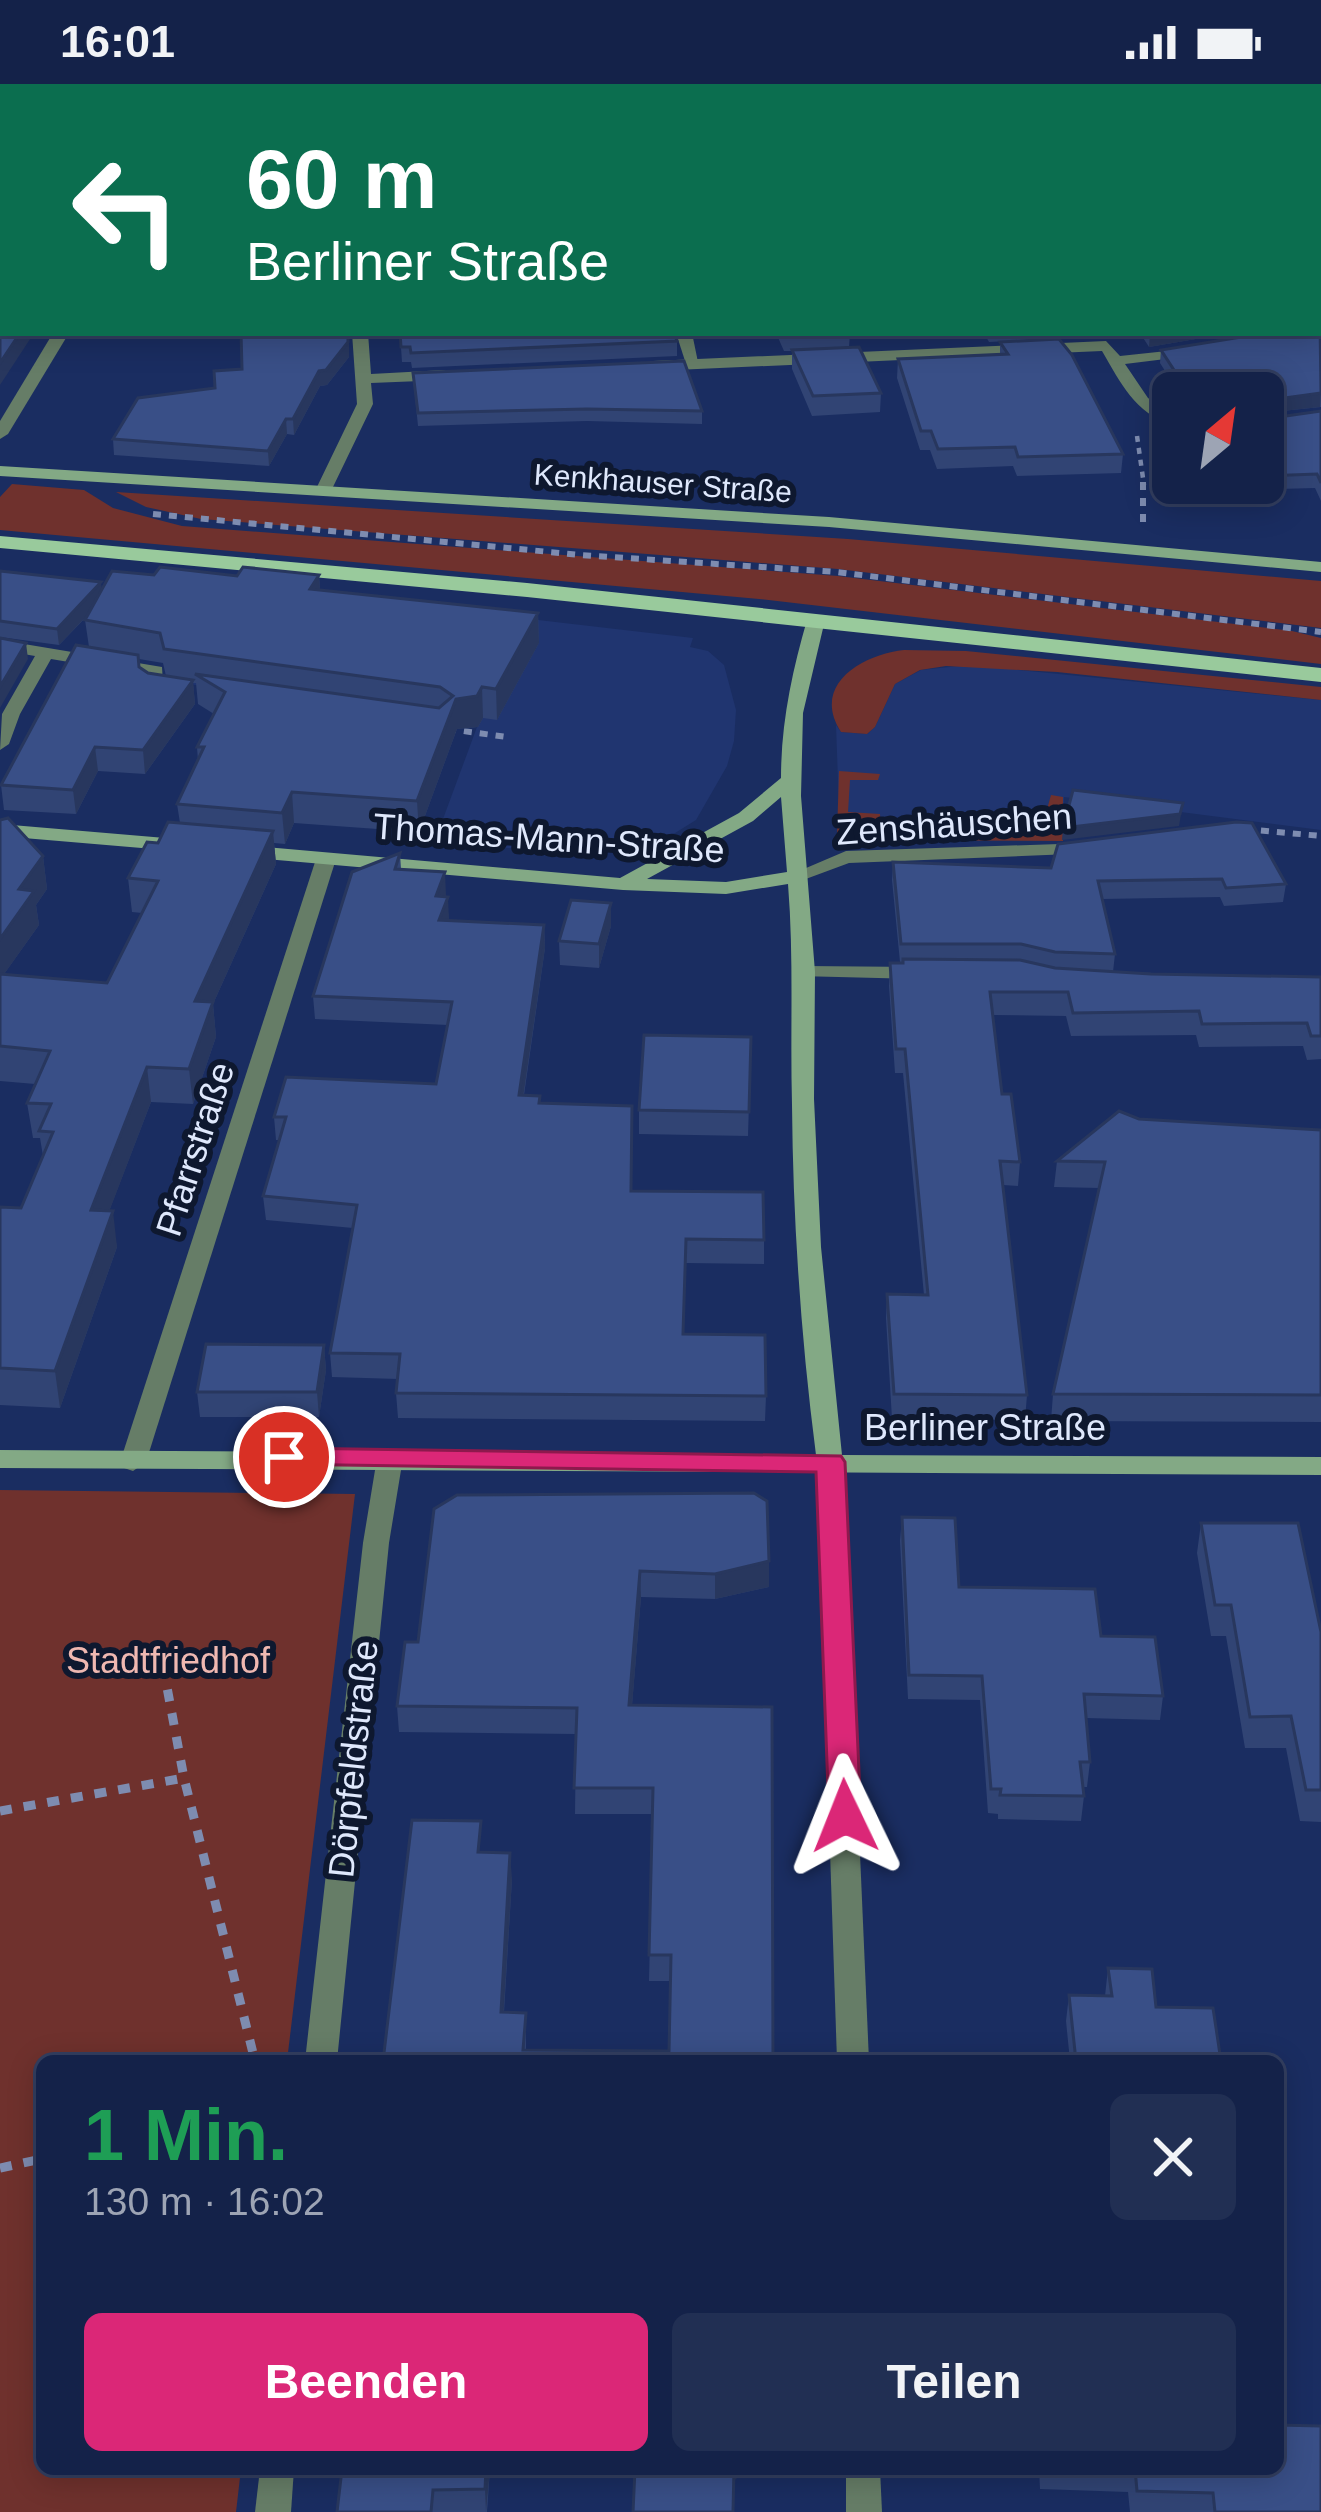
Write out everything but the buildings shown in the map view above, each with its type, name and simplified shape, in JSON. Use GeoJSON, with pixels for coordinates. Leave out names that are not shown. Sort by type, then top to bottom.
{"type":"FeatureCollection","features":[{"type":"Feature","properties":{"kind":"main road"},"geometry":{"type":"LineString","coordinates":[[0,542],[816,620],[1321,675]]}},
{"type":"Feature","properties":{"kind":"street"},"geometry":{"type":"LineString","coordinates":[[0,434],[59,336]]}},
{"type":"Feature","properties":{"kind":"street"},"geometry":{"type":"LineString","coordinates":[[324,489],[365,404],[360,336]]}},
{"type":"Feature","properties":{"kind":"street"},"geometry":{"type":"LineString","coordinates":[[685,336],[694,364]]}},
{"type":"Feature","properties":{"kind":"street"},"geometry":{"type":"LineString","coordinates":[[1107,347],[1151,414]]}},
{"type":"Feature","properties":{"kind":"street"},"geometry":{"type":"LineString","coordinates":[[623,368],[1107,347],[1201,349]]}},
{"type":"Feature","properties":{"kind":"street"},"geometry":{"type":"LineString","coordinates":[[365,379],[459,375]]}},
{"type":"Feature","properties":{"kind":"street","name":"Kenkhauser Straße"},"geometry":{"type":"LineString","coordinates":[[0,471],[324,489],[1140,548],[1321,567]]}},
{"type":"Feature","properties":{"kind":"street"},"geometry":{"type":"LineString","coordinates":[[816,620],[803,658],[787,782],[805,972],[803,1114],[818,1380],[830,1462],[854,2055]]}},
{"type":"Feature","properties":{"kind":"street"},"geometry":{"type":"LineString","coordinates":[[0,645],[44,656],[156,671],[153,687],[196,694]]}},
{"type":"Feature","properties":{"kind":"street"},"geometry":{"type":"LineString","coordinates":[[0,744],[44,656]]}},
{"type":"Feature","properties":{"kind":"street"},"geometry":{"type":"LineString","coordinates":[[622,884],[709,840],[787,782]]}},
{"type":"Feature","properties":{"kind":"street","name":"Thomas-Mann-Straße"},"geometry":{"type":"LineString","coordinates":[[0,830],[622,884],[726,888],[795,878]]}},
{"type":"Feature","properties":{"kind":"street","name":"Zenshäuschen"},"geometry":{"type":"LineString","coordinates":[[795,878],[846,857],[1104,848]]}},
{"type":"Feature","properties":{"kind":"street","name":"Pfarrstraße"},"geometry":{"type":"LineString","coordinates":[[133,1462],[326,859]]}},
{"type":"Feature","properties":{"kind":"street"},"geometry":{"type":"LineString","coordinates":[[805,972],[948,973]]}},
{"type":"Feature","properties":{"kind":"street","name":"Dörpfeldstraße"},"geometry":{"type":"LineString","coordinates":[[322,2055],[376,1543],[390,1458]]}},
{"type":"Feature","properties":{"kind":"street","name":"Berliner Straße"},"geometry":{"type":"LineString","coordinates":[[0,1459],[1321,1466]]}},
{"type":"Feature","properties":{"kind":"street"},"geometry":{"type":"LineString","coordinates":[[272,2512],[276,2475]]}},
{"type":"Feature","properties":{"kind":"street"},"geometry":{"type":"LineString","coordinates":[[862,2475],[864,2512]]}},
{"type":"Feature","properties":{"kind":"path"},"geometry":{"type":"LineString","coordinates":[[1140,548],[1146,501],[1136,433],[1151,414]]}},
{"type":"Feature","properties":{"kind":"path"},"geometry":{"type":"LineString","coordinates":[[111,477],[105,490],[111,498],[170,518],[581,556],[837,572],[1321,632]]}},
{"type":"Feature","properties":{"kind":"path"},"geometry":{"type":"LineString","coordinates":[[441,728],[507,736]]}},
{"type":"Feature","properties":{"kind":"path"},"geometry":{"type":"LineString","coordinates":[[1234,831],[1321,836]]}},
{"type":"Feature","properties":{"kind":"path"},"geometry":{"type":"LineString","coordinates":[[164,1666],[184,1778],[253,2055]]}},
{"type":"Feature","properties":{"kind":"path"},"geometry":{"type":"LineString","coordinates":[[0,1811],[184,1778]]}},
{"type":"Feature","properties":{"kind":"path"},"geometry":{"type":"LineString","coordinates":[[0,2168],[36,2160]]}},
{"type":"Feature","properties":{"kind":"shaded area"},"geometry":{"type":"Polygon","coordinates":[[[452,610],[693,638],[690,647],[708,651],[724,665],[736,710],[727,766],[696,820],[625,851],[433,846],[477,727],[385,706],[169,682],[452,610]]]}},
{"type":"Feature","properties":{"kind":"shaded area"},"geometry":{"type":"Polygon","coordinates":[[[969,665],[1321,700],[1321,830],[1064,797],[1063,841],[840,837],[836,725],[841,732],[867,734],[895,684],[921,670],[969,665]]]}},
{"type":"Feature","properties":{"kind":"green space"},"geometry":{"type":"Polygon","coordinates":[[[12,484],[84,490],[113,508],[182,526],[838,576],[1292,631],[1321,638],[1321,664],[759,599],[0,530],[0,497],[12,484]]]}},
{"type":"Feature","properties":{"kind":"green space"},"geometry":{"type":"Polygon","coordinates":[[[116,492],[848,539],[1321,581],[1321,628],[838,569],[201,519],[146,507],[116,492]]]}},
{"type":"Feature","properties":{"kind":"green space"},"geometry":{"type":"Polygon","coordinates":[[[904,650],[966,651],[1321,687],[1321,700],[1057,672],[946,666],[920,670],[895,684],[867,734],[841,732],[832,700],[846,674],[873,658],[904,650]]]}},
{"type":"Feature","properties":{"kind":"green space"},"geometry":{"type":"Polygon","coordinates":[[[839,771],[880,774],[878,780],[850,780],[848,812],[880,814],[881,829],[1015,833],[1015,817],[1044,820],[1051,795],[1063,797],[1063,841],[845,840],[837,835],[839,771]]]}},
{"type":"Feature","properties":{"kind":"green space","name":"Stadtfriedhof"},"geometry":{"type":"Polygon","coordinates":[[[0,1490],[355,1494],[288,2055],[36,2055],[36,2475],[240,2475],[236,2512],[0,2512],[0,1490]]]}},
{"type":"Feature","properties":{"kind":"route"},"geometry":{"type":"LineString","coordinates":[[284,1457],[830,1462],[845,1816]]}}]}
